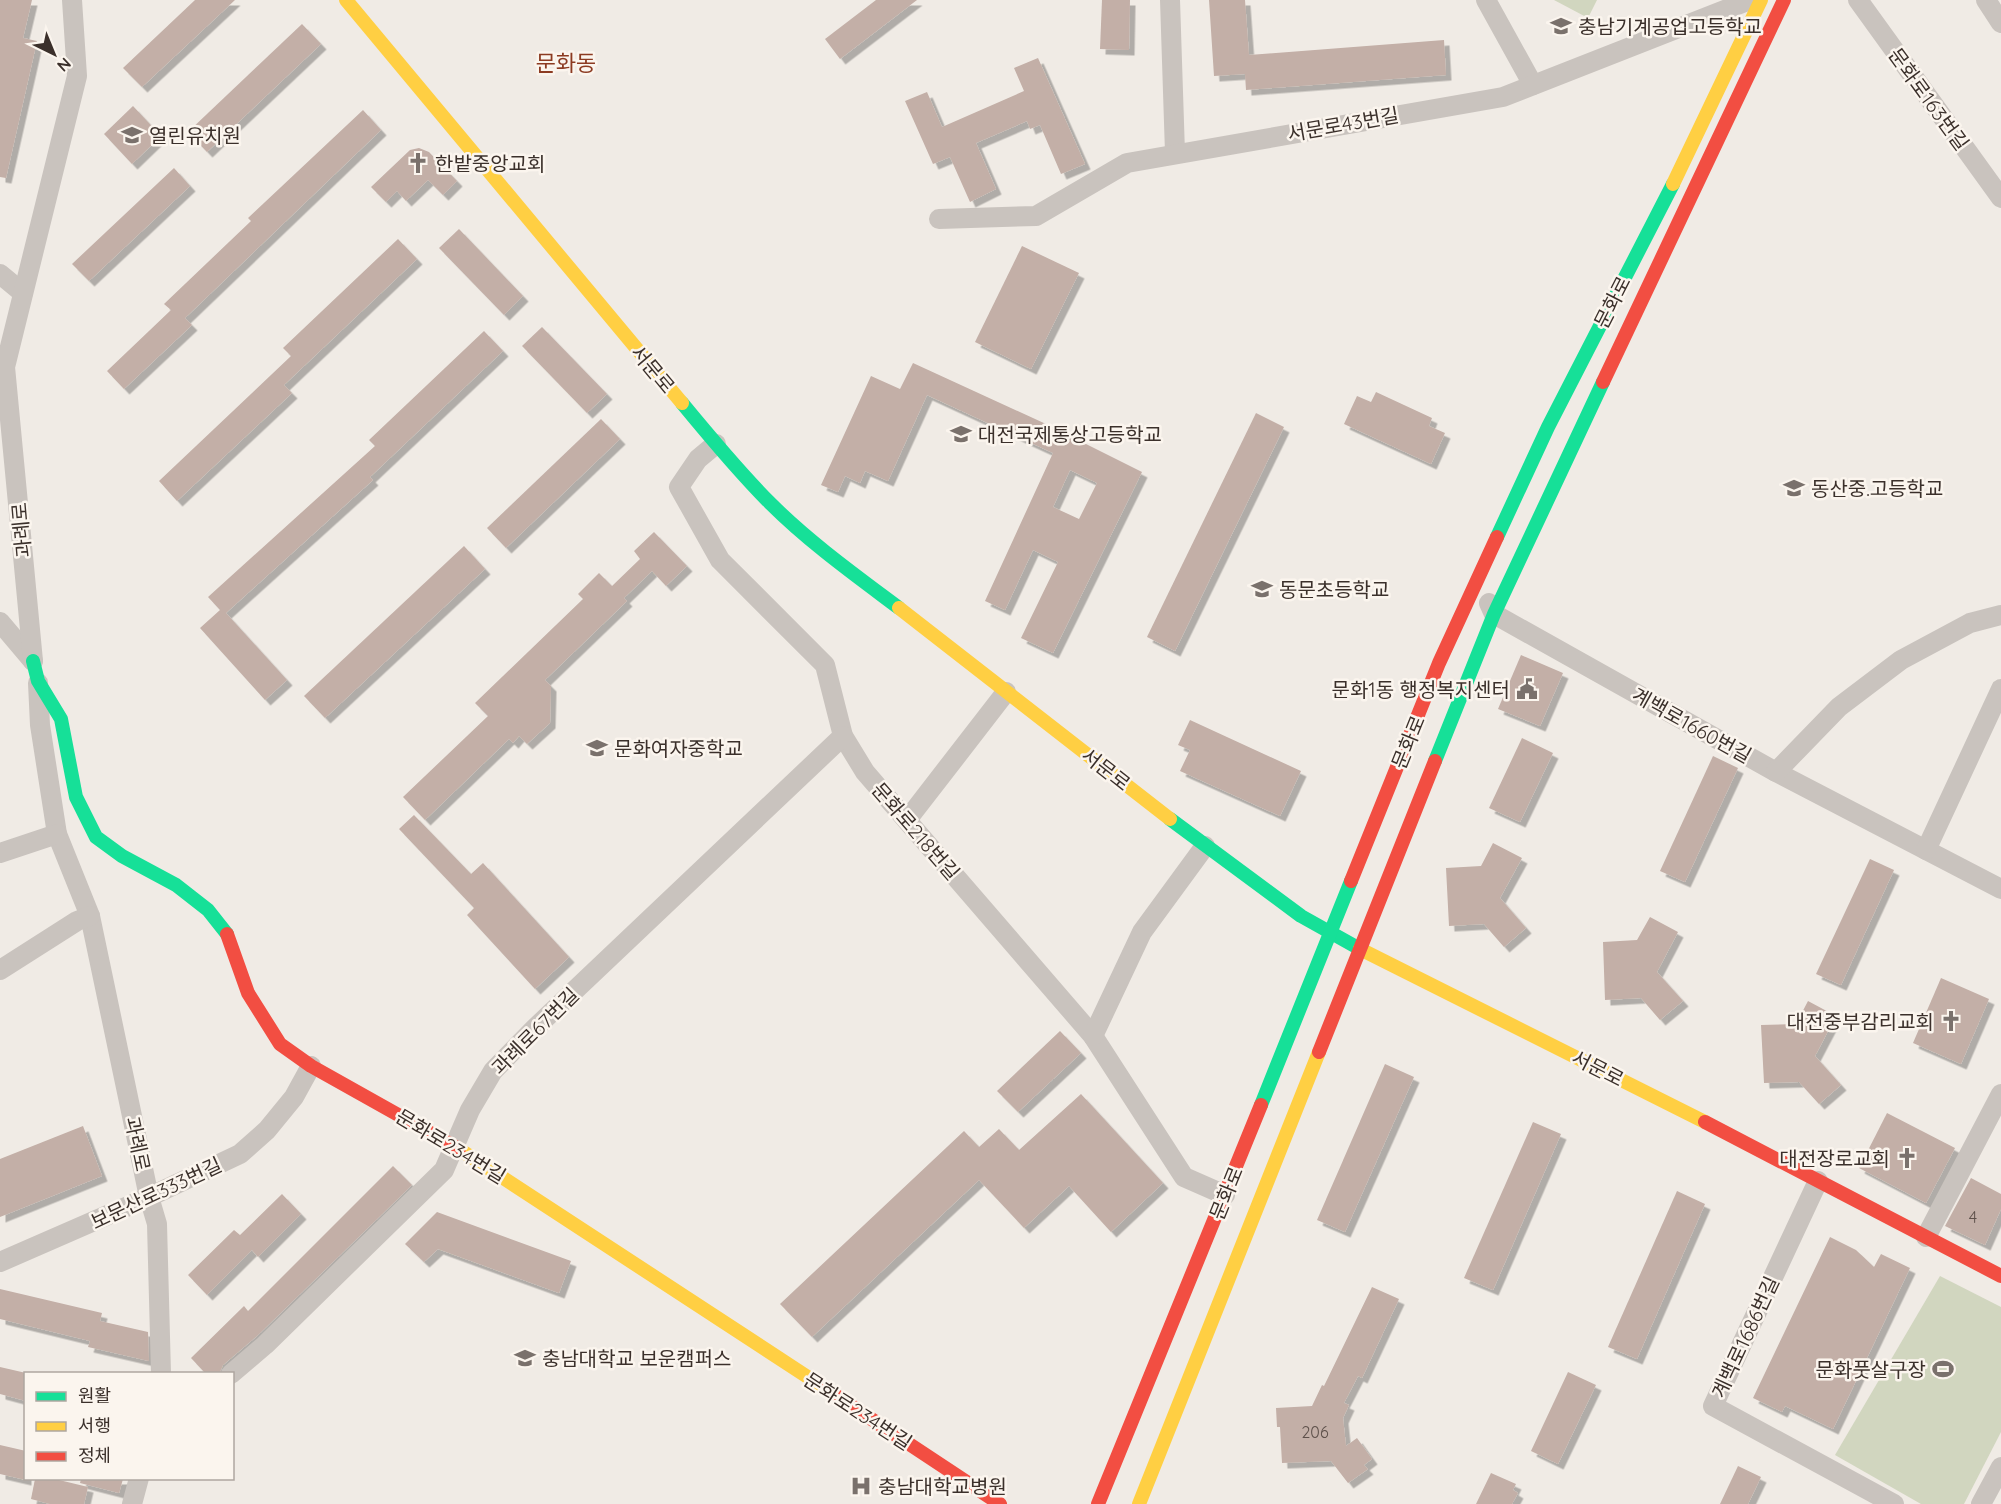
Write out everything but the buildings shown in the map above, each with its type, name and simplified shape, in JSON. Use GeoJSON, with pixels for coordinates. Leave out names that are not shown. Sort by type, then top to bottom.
{"type":"FeatureCollection","features":[{"type":"Feature","properties":{"kind":"main road","name":"서문로"},"geometry":{"type":"LineString","coordinates":[[346,0],[716,444],[771,504],[820,548],[1205,846],[1301,916],[1360,949],[2001,1276]]}},
{"type":"Feature","properties":{"kind":"main road","name":"문화로"},"geometry":{"type":"LineString","coordinates":[[1139,1504],[1494,614],[1784,0]]}},
{"type":"Feature","properties":{"kind":"main road","name":"문화로"},"geometry":{"type":"LineString","coordinates":[[1098,1504],[1226,1195],[1439,663],[1548,427],[1708,111],[1750,1]]}},
{"type":"Feature","properties":{"kind":"main road"},"geometry":{"type":"LineString","coordinates":[[1682,164],[1683,132],[1750,1]]}},
{"type":"Feature","properties":{"kind":"main road"},"geometry":{"type":"LineString","coordinates":[[1685,210],[1721,169]]}},
{"type":"Feature","properties":{"kind":"main road","name":"과례로"},"geometry":{"type":"LineString","coordinates":[[33,661],[38,681]]}},
{"type":"Feature","properties":{"kind":"main road","name":"문화로234번길"},"geometry":{"type":"LineString","coordinates":[[38,681],[61,719],[76,797],[96,837],[122,856],[176,885],[208,910],[230,937],[248,993],[280,1044],[311,1066],[453,1145],[1000,1504]]}},
{"type":"Feature","properties":{"kind":"street","name":"과례로"},"geometry":{"type":"LineString","coordinates":[[33,661],[5,368],[77,76],[72,0]]}},
{"type":"Feature","properties":{"kind":"street"},"geometry":{"type":"LineString","coordinates":[[1170,0],[1175,153]]}},
{"type":"Feature","properties":{"kind":"street"},"geometry":{"type":"LineString","coordinates":[[1486,0],[1533,85]]}},
{"type":"Feature","properties":{"kind":"street","name":"문화로163번길"},"geometry":{"type":"LineString","coordinates":[[1858,0],[2001,198]]}},
{"type":"Feature","properties":{"kind":"street"},"geometry":{"type":"LineString","coordinates":[[1986,0],[2001,22]]}},
{"type":"Feature","properties":{"kind":"street","name":"서문로43번길"},"geometry":{"type":"LineString","coordinates":[[939,219],[1036,216],[1127,163],[1503,97],[1750,1]]}},
{"type":"Feature","properties":{"kind":"street"},"geometry":{"type":"LineString","coordinates":[[0,274],[23,293]]}},
{"type":"Feature","properties":{"kind":"street","name":"문화로218번길"},"geometry":{"type":"LineString","coordinates":[[716,444],[698,459],[679,487],[720,560],[825,665],[843,736],[865,772],[1093,1036],[1184,1177],[1226,1195]]}},
{"type":"Feature","properties":{"kind":"street"},"geometry":{"type":"LineString","coordinates":[[1477,579],[1494,614]]}},
{"type":"Feature","properties":{"kind":"street","name":"계백로1660번길"},"geometry":{"type":"LineString","coordinates":[[1494,614],[1776,772],[2001,889]]}},
{"type":"Feature","properties":{"kind":"street"},"geometry":{"type":"LineString","coordinates":[[1776,772],[1839,708],[1901,660],[1970,623],[2001,615]]}},
{"type":"Feature","properties":{"kind":"street"},"geometry":{"type":"LineString","coordinates":[[1,624],[33,661]]}},
{"type":"Feature","properties":{"kind":"street","name":"과례로"},"geometry":{"type":"LineString","coordinates":[[38,681],[40,725],[57,834],[90,916],[149,1197],[157,1224],[161,1372]]}},
{"type":"Feature","properties":{"kind":"street"},"geometry":{"type":"LineString","coordinates":[[1926,850],[2001,689]]}},
{"type":"Feature","properties":{"kind":"street"},"geometry":{"type":"LineString","coordinates":[[907,820],[1006,692]]}},
{"type":"Feature","properties":{"kind":"street","name":"과례로67번길"},"geometry":{"type":"LineString","coordinates":[[233,1372],[265,1345],[444,1170],[470,1110],[493,1071],[535,1028],[843,736]]}},
{"type":"Feature","properties":{"kind":"street"},"geometry":{"type":"LineString","coordinates":[[0,853],[57,834]]}},
{"type":"Feature","properties":{"kind":"street"},"geometry":{"type":"LineString","coordinates":[[1093,1036],[1142,932],[1205,846]]}},
{"type":"Feature","properties":{"kind":"street"},"geometry":{"type":"LineString","coordinates":[[0,970],[77,921],[90,916]]}},
{"type":"Feature","properties":{"kind":"street","name":"보문산로333번길"},"geometry":{"type":"LineString","coordinates":[[0,1262],[149,1197],[240,1154],[267,1130],[294,1097],[311,1066]]}},
{"type":"Feature","properties":{"kind":"street"},"geometry":{"type":"LineString","coordinates":[[1926,1237],[2001,1094]]}},
{"type":"Feature","properties":{"kind":"street","name":"계백로1686번길"},"geometry":{"type":"LineString","coordinates":[[1818,1181],[1713,1406],[1894,1504]]}},
{"type":"Feature","properties":{"kind":"street"},"geometry":{"type":"LineString","coordinates":[[1981,1504],[2001,1467]]}},
{"type":"Feature","properties":{"kind":"street"},"geometry":{"type":"LineString","coordinates":[[132,1504],[139,1480]]}},
{"type":"Feature","properties":{"kind":"green space"},"geometry":{"type":"Polygon","coordinates":[[[1554,0],[1597,0],[1588,18],[1554,0]]]}},
{"type":"Feature","properties":{"kind":"green space","name":"문화풋살구장"},"geometry":{"type":"Polygon","coordinates":[[[1940,1276],[2001,1307],[2001,1432],[1964,1504],[1921,1504],[1835,1455],[1940,1276]]]}},
{"type":"Feature","properties":{"kind":"traffic: fast"},"geometry":{"type":"LineString","coordinates":[[1497,537],[1548,427],[1673,184]]}},
{"type":"Feature","properties":{"kind":"traffic: fast"},"geometry":{"type":"LineString","coordinates":[[1435,761],[1494,614],[1603,382]]}},
{"type":"Feature","properties":{"kind":"traffic: fast"},"geometry":{"type":"LineString","coordinates":[[682,403],[736,467],[785,517],[833,558],[899,608]]}},
{"type":"Feature","properties":{"kind":"traffic: fast"},"geometry":{"type":"LineString","coordinates":[[33,661],[38,681],[61,719],[76,797],[96,837],[122,856],[176,885],[208,910],[227,934]]}},
{"type":"Feature","properties":{"kind":"traffic: fast"},"geometry":{"type":"LineString","coordinates":[[1170,819],[1301,916],[1360,949]]}},
{"type":"Feature","properties":{"kind":"traffic: fast"},"geometry":{"type":"LineString","coordinates":[[1261,1105],[1351,881]]}},
{"type":"Feature","properties":{"kind":"traffic: slow"},"geometry":{"type":"LineString","coordinates":[[346,0],[682,403]]}},
{"type":"Feature","properties":{"kind":"traffic: slow"},"geometry":{"type":"LineString","coordinates":[[1673,184],[1761,0]]}},
{"type":"Feature","properties":{"kind":"traffic: slow"},"geometry":{"type":"LineString","coordinates":[[899,608],[1170,819]]}},
{"type":"Feature","properties":{"kind":"traffic: slow"},"geometry":{"type":"LineString","coordinates":[[1360,949],[1705,1122]]}},
{"type":"Feature","properties":{"kind":"traffic: slow"},"geometry":{"type":"LineString","coordinates":[[1139,1504],[1319,1052]]}},
{"type":"Feature","properties":{"kind":"traffic: slow"},"geometry":{"type":"LineString","coordinates":[[459,1149],[826,1389]]}},
{"type":"Feature","properties":{"kind":"traffic: jam"},"geometry":{"type":"LineString","coordinates":[[1603,382],[1784,0]]}},
{"type":"Feature","properties":{"kind":"traffic: jam"},"geometry":{"type":"LineString","coordinates":[[1351,881],[1439,663],[1497,537]]}},
{"type":"Feature","properties":{"kind":"traffic: jam"},"geometry":{"type":"LineString","coordinates":[[1319,1052],[1435,761]]}},
{"type":"Feature","properties":{"kind":"traffic: jam"},"geometry":{"type":"LineString","coordinates":[[227,934],[248,993],[280,1044],[311,1066],[459,1149]]}},
{"type":"Feature","properties":{"kind":"traffic: jam"},"geometry":{"type":"LineString","coordinates":[[1098,1504],[1261,1105]]}},
{"type":"Feature","properties":{"kind":"traffic: jam"},"geometry":{"type":"LineString","coordinates":[[1705,1122],[2001,1276]]}},
{"type":"Feature","properties":{"kind":"traffic: jam"},"geometry":{"type":"LineString","coordinates":[[826,1389],[1000,1504]]}},
{"type":"Feature","properties":{"kind":"place","name":"충남기계공업고등학교"},"geometry":{"type":"Point","coordinates":[1561,26]}},
{"type":"Feature","properties":{"kind":"place","name":"열린유치원"},"geometry":{"type":"Point","coordinates":[132,135]}},
{"type":"Feature","properties":{"kind":"place","name":"한밭중앙교회"},"geometry":{"type":"Point","coordinates":[418,163]}},
{"type":"Feature","properties":{"kind":"place","name":"대전국제통상고등학교"},"geometry":{"type":"Point","coordinates":[961,434]}},
{"type":"Feature","properties":{"kind":"place","name":"동산중.고등학교"},"geometry":{"type":"Point","coordinates":[1794,488]}},
{"type":"Feature","properties":{"kind":"place","name":"동문초등학교"},"geometry":{"type":"Point","coordinates":[1262,589]}},
{"type":"Feature","properties":{"kind":"place","name":"문화1동 행정복지센터"},"geometry":{"type":"Point","coordinates":[1527,689]}},
{"type":"Feature","properties":{"kind":"place","name":"문화여자중학교"},"geometry":{"type":"Point","coordinates":[597,748]}},
{"type":"Feature","properties":{"kind":"place","name":"대전중부감리교회"},"geometry":{"type":"Point","coordinates":[1951,1021]}},
{"type":"Feature","properties":{"kind":"place","name":"대전장로교회"},"geometry":{"type":"Point","coordinates":[1907,1158]}},
{"type":"Feature","properties":{"kind":"place","name":"충남대학교 보운캠퍼스"},"geometry":{"type":"Point","coordinates":[525,1358]}},
{"type":"Feature","properties":{"kind":"place","name":"문화풋살구장"},"geometry":{"type":"Point","coordinates":[1943,1369]}},
{"type":"Feature","properties":{"kind":"place","name":"충남대학교병원"},"geometry":{"type":"Point","coordinates":[861,1486]}},
{"type":"Feature","properties":{"kind":"district","name":"문화동"},"geometry":{"type":"Point","coordinates":[566,63]}}]}
